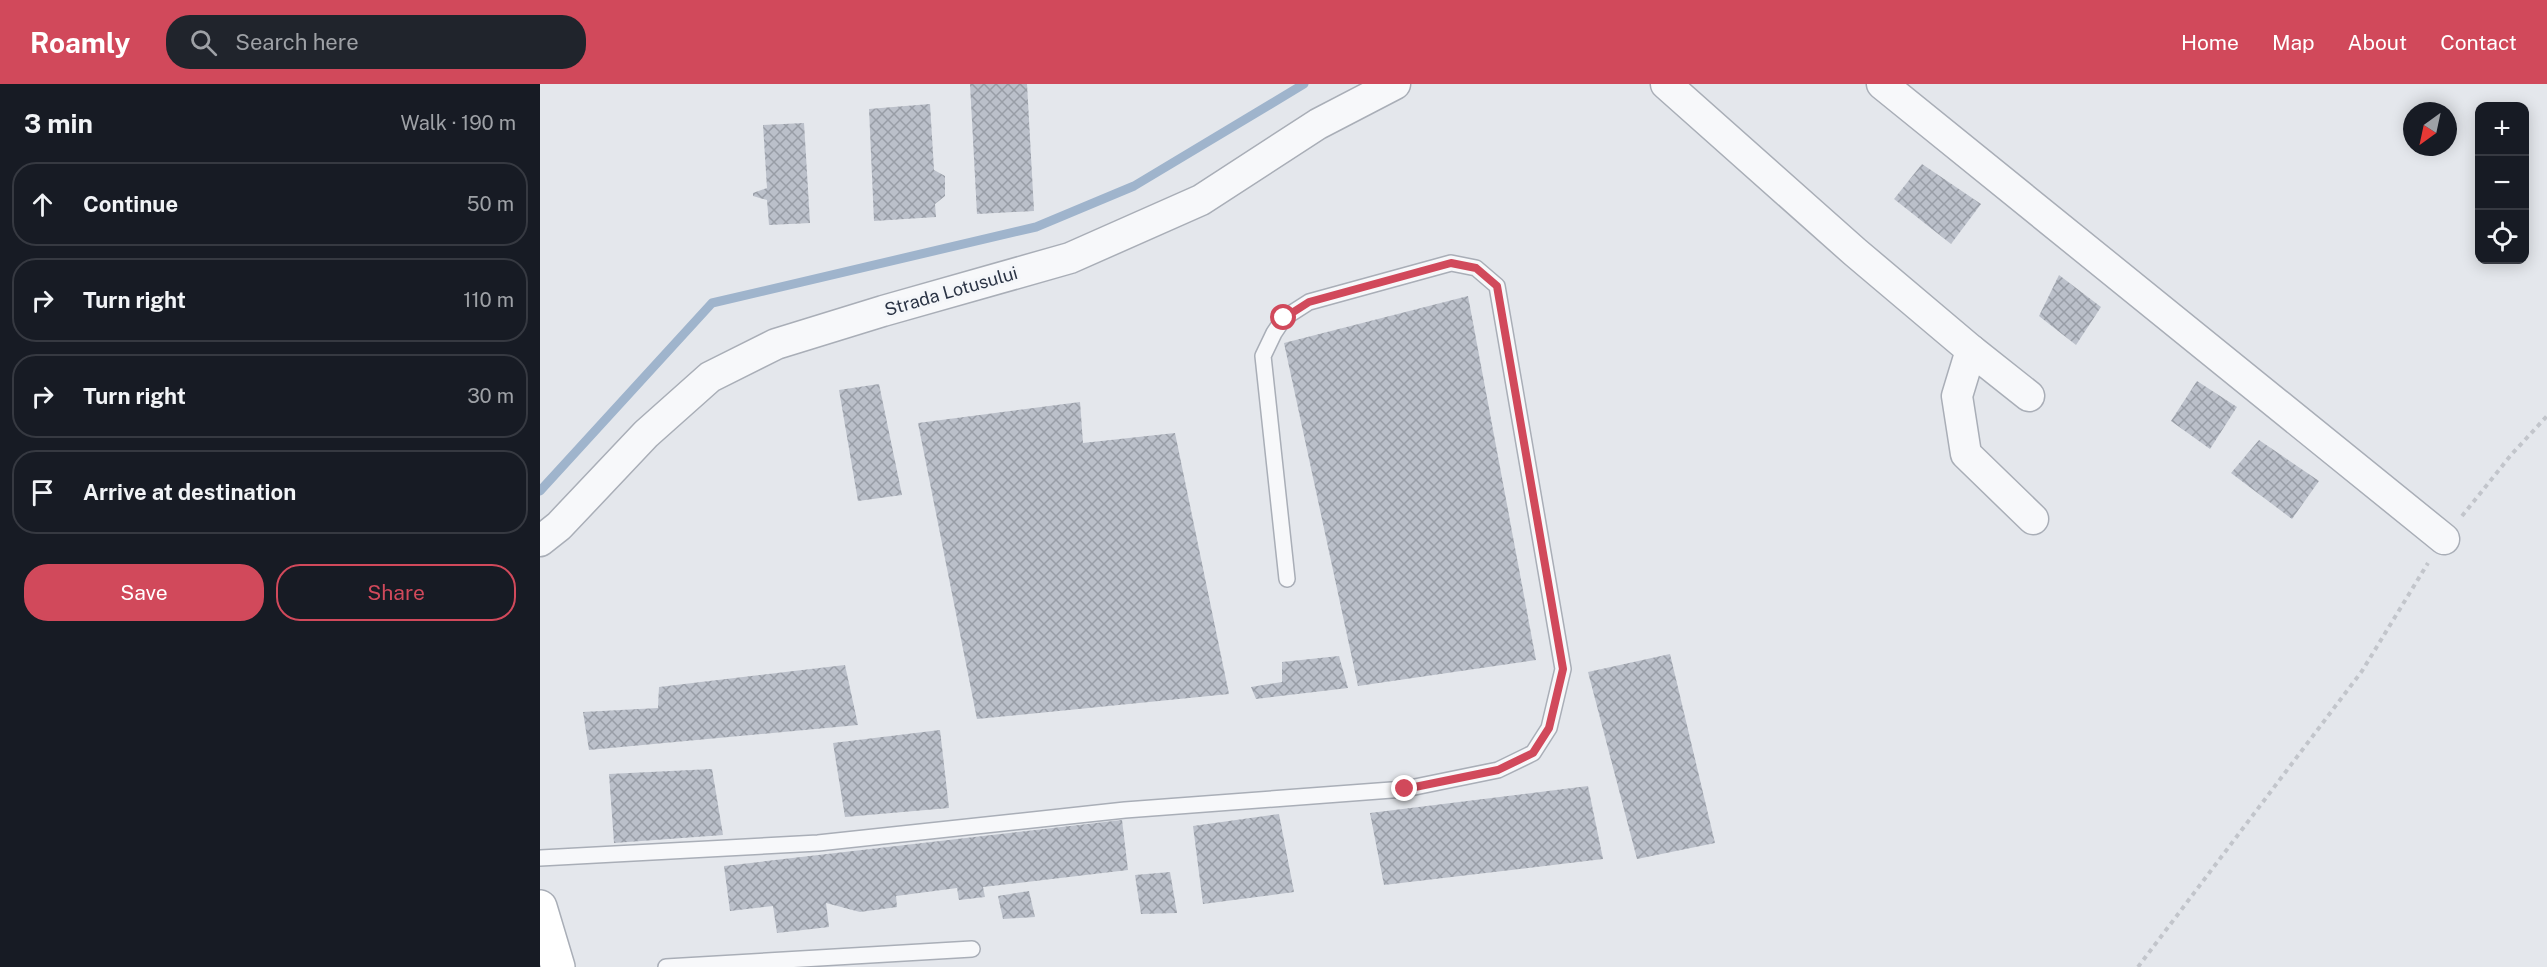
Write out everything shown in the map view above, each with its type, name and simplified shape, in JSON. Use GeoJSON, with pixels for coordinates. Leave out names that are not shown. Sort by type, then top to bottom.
{"type":"FeatureCollection","features":[{"type":"Feature","properties":{"kind":"main road"},"geometry":{"type":"LineString","coordinates":[[540,907],[558,967]]}},
{"type":"Feature","properties":{"kind":"street","name":"Strada Lotusului"},"geometry":{"type":"LineString","coordinates":[[540,541],[559,526],[646,434],[710,377],[776,344],[1070,258],[1201,200],[1318,124],[1395,84]]}},
{"type":"Feature","properties":{"kind":"street"},"geometry":{"type":"LineString","coordinates":[[1666,84],[1855,252],[2029,396]]}},
{"type":"Feature","properties":{"kind":"street"},"geometry":{"type":"LineString","coordinates":[[1882,84],[2444,539]]}},
{"type":"Feature","properties":{"kind":"street"},"geometry":{"type":"LineString","coordinates":[[1971,350],[1957,396],[1966,454],[2033,519]]}},
{"type":"Feature","properties":{"kind":"lane"},"geometry":{"type":"LineString","coordinates":[[540,858],[818,843],[1125,810],[1405,789],[1498,770],[1533,753],[1549,728],[1563,669],[1497,286],[1476,268],[1451,263],[1309,302],[1284,318],[1274,333],[1263,356],[1287,579]]}},
{"type":"Feature","properties":{"kind":"lane"},"geometry":{"type":"LineString","coordinates":[[666,967],[972,949]]}},
{"type":"Feature","properties":{"kind":"path"},"geometry":{"type":"LineString","coordinates":[[2138,967],[2362,671],[2444,539],[2511,455],[2547,416]]}},
{"type":"Feature","properties":{"kind":"building"},"geometry":{"type":"Polygon","coordinates":[[[970,84],[1027,84],[1034,211],[977,214],[970,84]]]}},
{"type":"Feature","properties":{"kind":"building"},"geometry":{"type":"Polygon","coordinates":[[[930,104],[934,170],[945,176],[945,196],[935,204],[936,217],[874,221],[869,109],[930,104]]]}},
{"type":"Feature","properties":{"kind":"building"},"geometry":{"type":"Polygon","coordinates":[[[804,123],[810,223],[769,225],[767,200],[753,196],[753,193],[767,188],[763,125],[804,123]]]}},
{"type":"Feature","properties":{"kind":"building"},"geometry":{"type":"Polygon","coordinates":[[[1922,164],[1981,204],[1951,244],[1894,199],[1922,164]]]}},
{"type":"Feature","properties":{"kind":"building"},"geometry":{"type":"Polygon","coordinates":[[[2059,275],[2101,307],[2076,345],[2039,316],[2059,275]]]}},
{"type":"Feature","properties":{"kind":"building"},"geometry":{"type":"Polygon","coordinates":[[[1468,296],[1536,660],[1358,686],[1284,343],[1468,296]]]}},
{"type":"Feature","properties":{"kind":"building"},"geometry":{"type":"Polygon","coordinates":[[[2197,381],[2237,407],[2210,449],[2171,421],[2197,381]]]}},
{"type":"Feature","properties":{"kind":"building"},"geometry":{"type":"Polygon","coordinates":[[[879,384],[902,495],[858,501],[839,390],[879,384]]]}},
{"type":"Feature","properties":{"kind":"building"},"geometry":{"type":"Polygon","coordinates":[[[1080,402],[1083,443],[1175,433],[1229,694],[977,719],[918,423],[1080,402]]]}},
{"type":"Feature","properties":{"kind":"building"},"geometry":{"type":"Polygon","coordinates":[[[2259,440],[2319,481],[2292,519],[2231,473],[2259,440]]]}},
{"type":"Feature","properties":{"kind":"building"},"geometry":{"type":"Polygon","coordinates":[[[1670,654],[1715,843],[1637,859],[1588,672],[1670,654]]]}},
{"type":"Feature","properties":{"kind":"building"},"geometry":{"type":"Polygon","coordinates":[[[1339,656],[1348,688],[1256,699],[1251,687],[1282,682],[1282,662],[1339,656]]]}},
{"type":"Feature","properties":{"kind":"building"},"geometry":{"type":"Polygon","coordinates":[[[845,665],[858,725],[589,750],[583,712],[658,708],[659,687],[845,665]]]}},
{"type":"Feature","properties":{"kind":"building"},"geometry":{"type":"Polygon","coordinates":[[[940,730],[949,808],[845,817],[833,743],[940,730]]]}},
{"type":"Feature","properties":{"kind":"building"},"geometry":{"type":"Polygon","coordinates":[[[712,769],[723,835],[614,843],[609,774],[712,769]]]}},
{"type":"Feature","properties":{"kind":"building"},"geometry":{"type":"Polygon","coordinates":[[[1588,786],[1603,859],[1384,885],[1370,813],[1588,786]]]}},
{"type":"Feature","properties":{"kind":"building"},"geometry":{"type":"Polygon","coordinates":[[[1279,814],[1294,892],[1203,904],[1193,826],[1279,814]]]}},
{"type":"Feature","properties":{"kind":"building"},"geometry":{"type":"Polygon","coordinates":[[[1122,820],[1128,870],[983,887],[985,897],[959,900],[957,888],[896,896],[897,907],[860,912],[826,903],[829,927],[777,933],[773,906],[730,911],[724,866],[1122,820]]]}},
{"type":"Feature","properties":{"kind":"building"},"geometry":{"type":"Polygon","coordinates":[[[1170,872],[1177,913],[1141,914],[1135,875],[1170,872]]]}},
{"type":"Feature","properties":{"kind":"building"},"geometry":{"type":"Polygon","coordinates":[[[1029,891],[1035,917],[1003,919],[998,896],[1029,891]]]}},
{"type":"Feature","properties":{"kind":"waterway"},"geometry":{"type":"LineString","coordinates":[[540,491],[712,303],[1036,227],[1134,186],[1304,84]]}},
{"type":"Feature","properties":{"kind":"route"},"geometry":{"type":"LineString","coordinates":[[1284,318],[1309,302],[1451,263],[1476,268],[1497,286],[1563,669],[1549,728],[1533,753],[1498,770],[1405,789]]}}]}
